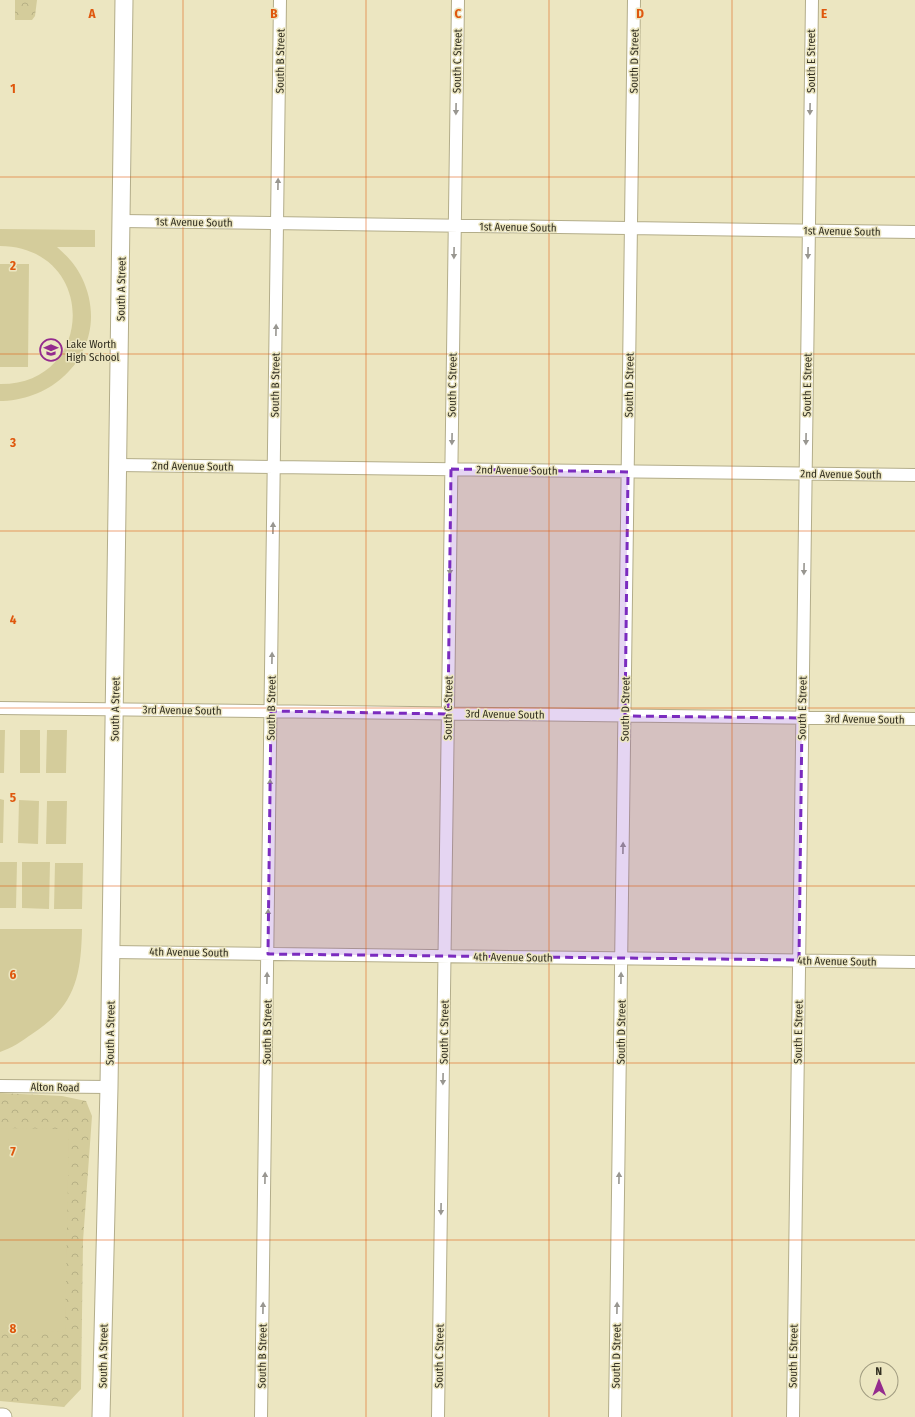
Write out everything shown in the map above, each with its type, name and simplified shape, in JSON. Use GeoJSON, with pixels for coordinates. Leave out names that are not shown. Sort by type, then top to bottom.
{"type":"FeatureCollection","features":[{"type":"Feature","properties":{"kind":"street","name":"South A Street"},"geometry":{"type":"LineString","coordinates":[[101,1417],[110,1087],[124,0]]}},
{"type":"Feature","properties":{"kind":"street","name":"South B Street"},"geometry":{"type":"LineString","coordinates":[[261,1417],[280,0]]}},
{"type":"Feature","properties":{"kind":"street","name":"South C Street"},"geometry":{"type":"LineString","coordinates":[[438,1417],[458,0]]}},
{"type":"Feature","properties":{"kind":"street","name":"South D Street"},"geometry":{"type":"LineString","coordinates":[[616,1417],[634,0]]}},
{"type":"Feature","properties":{"kind":"street","name":"South E Street"},"geometry":{"type":"LineString","coordinates":[[793,1417],[812,0]]}},
{"type":"Feature","properties":{"kind":"street","name":"1st Avenue South"},"geometry":{"type":"LineString","coordinates":[[122,221],[915,232]]}},
{"type":"Feature","properties":{"kind":"street","name":"2nd Avenue South"},"geometry":{"type":"LineString","coordinates":[[118,465],[915,475]]}},
{"type":"Feature","properties":{"kind":"street","name":"3rd Avenue South"},"geometry":{"type":"LineString","coordinates":[[0,708],[915,719]]}},
{"type":"Feature","properties":{"kind":"street","name":"4th Avenue South"},"geometry":{"type":"LineString","coordinates":[[111,952],[915,962]]}},
{"type":"Feature","properties":{"kind":"street","name":"Alton Road"},"geometry":{"type":"LineString","coordinates":[[0,1086],[110,1087]]}},
{"type":"Feature","properties":{"kind":"highlighted area"},"geometry":{"type":"Polygon","coordinates":[[[451,469],[628,472],[625,716],[802,718],[799,960],[268,954],[271,711],[448,714],[451,469]]]}},
{"type":"Feature","properties":{"kind":"green space"},"geometry":{"type":"Polygon","coordinates":[[[15,0],[37,0],[35,16],[32,20],[15,20],[15,0]]]}},
{"type":"Feature","properties":{"kind":"green space"},"geometry":{"type":"Polygon","coordinates":[[[0,229],[95,230],[95,247],[57,247],[68,257],[77,269],[82,278],[90,301],[91,323],[86,343],[77,361],[63,377],[46,389],[26,397],[3,401],[0,401],[0,384],[32,378],[54,363],[68,341],[73,316],[68,290],[55,268],[32,252],[0,246],[0,229]]]}},
{"type":"Feature","properties":{"kind":"green space"},"geometry":{"type":"Polygon","coordinates":[[[0,264],[29,264],[28,367],[0,367],[0,264]]]}},
{"type":"Feature","properties":{"kind":"green space"},"geometry":{"type":"Polygon","coordinates":[[[0,730],[5,730],[4,773],[0,773],[0,730]]]}},
{"type":"Feature","properties":{"kind":"green space"},"geometry":{"type":"Polygon","coordinates":[[[20,730],[40,730],[40,773],[20,773],[20,730]]]}},
{"type":"Feature","properties":{"kind":"green space"},"geometry":{"type":"Polygon","coordinates":[[[47,730],[67,730],[66,773],[46,773],[47,730]]]}},
{"type":"Feature","properties":{"kind":"green space"},"geometry":{"type":"Polygon","coordinates":[[[0,799],[4,800],[3,843],[0,843],[0,799]]]}},
{"type":"Feature","properties":{"kind":"green space"},"geometry":{"type":"Polygon","coordinates":[[[19,800],[39,801],[38,844],[18,843],[19,800]]]}},
{"type":"Feature","properties":{"kind":"green space"},"geometry":{"type":"Polygon","coordinates":[[[47,801],[67,801],[66,844],[46,844],[47,801]]]}},
{"type":"Feature","properties":{"kind":"green space"},"geometry":{"type":"Polygon","coordinates":[[[0,862],[17,862],[16,908],[0,908],[0,862]]]}},
{"type":"Feature","properties":{"kind":"green space"},"geometry":{"type":"Polygon","coordinates":[[[22,862],[50,862],[49,909],[22,908],[22,862]]]}},
{"type":"Feature","properties":{"kind":"green space"},"geometry":{"type":"Polygon","coordinates":[[[55,863],[83,863],[82,909],[54,909],[55,863]]]}},
{"type":"Feature","properties":{"kind":"green space"},"geometry":{"type":"Polygon","coordinates":[[[0,929],[82,929],[80,962],[77,976],[73,989],[58,1013],[28,1037],[0,1052],[0,929]]]}},
{"type":"Feature","properties":{"kind":"green space"},"geometry":{"type":"Polygon","coordinates":[[[0,1093],[62,1096],[86,1101],[92,1116],[83,1241],[81,1389],[64,1407],[0,1401],[0,1093]]]}},
{"type":"Feature","properties":{"kind":"green space"},"geometry":{"type":"Polygon","coordinates":[[[0,1128],[69,1129],[65,1332],[0,1331],[0,1128]]]}},
{"type":"Feature","properties":{"kind":"place","name":"Lake Worth High School"},"geometry":{"type":"Point","coordinates":[51,350]}}]}
